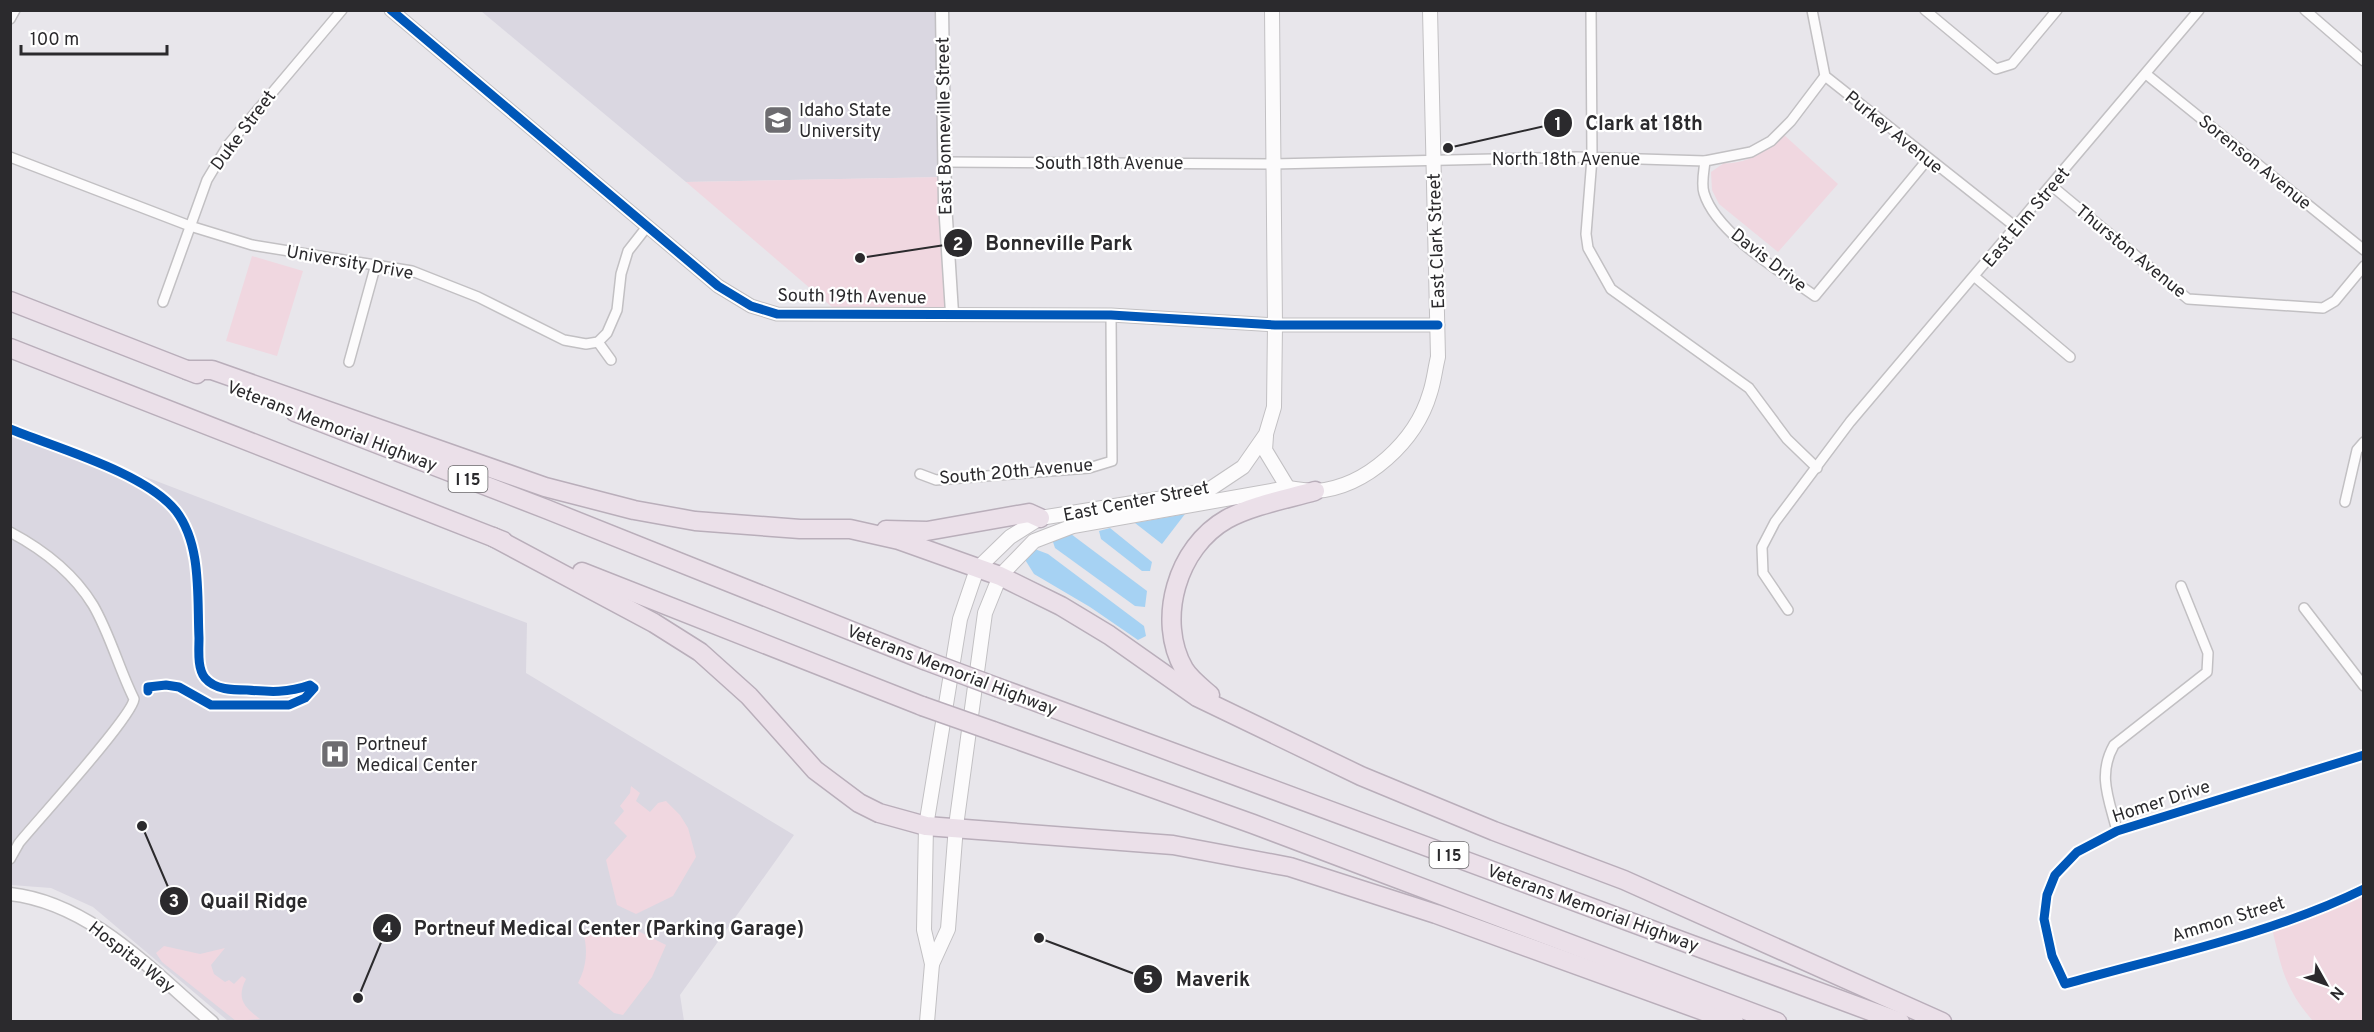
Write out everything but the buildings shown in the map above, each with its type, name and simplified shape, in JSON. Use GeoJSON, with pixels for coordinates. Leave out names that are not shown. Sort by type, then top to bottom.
{"type":"FeatureCollection","features":[{"type":"Feature","properties":{"kind":"highway","name":"Veterans Memorial Highway"},"geometry":{"type":"LineString","coordinates":[[10,301],[546,509],[924,660],[1900,1022]]}},
{"type":"Feature","properties":{"kind":"highway","name":"I 15"},"geometry":{"type":"LineString","coordinates":[[10,348],[922,706],[1253,824],[1777,1022]]}},
{"type":"Feature","properties":{"kind":"highway"},"geometry":{"type":"LineString","coordinates":[[187,370],[212,370],[544,487],[634,510],[695,521],[800,529],[927,531],[1029,513],[1041,518]]}},
{"type":"Feature","properties":{"kind":"highway"},"geometry":{"type":"LineString","coordinates":[[1230,712],[1185,670],[1173,639],[1170,621],[1176,585],[1183,568],[1200,542],[1226,520],[1315,491]]}},
{"type":"Feature","properties":{"kind":"highway"},"geometry":{"type":"LineString","coordinates":[[850,529],[899,540],[1000,576],[1061,606],[1109,635],[1197,696],[1361,776],[1494,831],[1624,880],[1941,1022]]}},
{"type":"Feature","properties":{"kind":"highway"},"geometry":{"type":"LineString","coordinates":[[493,537],[654,622],[699,652],[749,696],[815,770],[859,803],[898,819],[926,825],[1173,845],[1290,867],[1436,914],[1734,1022]]}},
{"type":"Feature","properties":{"kind":"main road","name":"East Center Street"},"geometry":{"type":"LineString","coordinates":[[927,1022],[932,964],[924,930],[926,825],[960,619],[977,569],[1010,537],[1041,518],[1207,491],[1243,467],[1266,434],[1274,407],[1272,10]]}},
{"type":"Feature","properties":{"kind":"main road","name":"East Clark Street"},"geometry":{"type":"LineString","coordinates":[[1288,488],[1315,491],[1337,486],[1362,476],[1386,459],[1411,433],[1430,395],[1438,357],[1438,325],[1430,10]]}},
{"type":"Feature","properties":{"kind":"main road"},"geometry":{"type":"LineString","coordinates":[[1266,434],[1265,450],[1288,488]]}},
{"type":"Feature","properties":{"kind":"main road","name":"East Center Street"},"geometry":{"type":"LineString","coordinates":[[932,964],[948,929],[956,826],[985,613],[1000,576],[1034,541],[1073,526],[1288,488]]}},
{"type":"Feature","properties":{"kind":"street"},"geometry":{"type":"LineString","coordinates":[[10,19],[15,10]]}},
{"type":"Feature","properties":{"kind":"street","name":"Duke Street"},"geometry":{"type":"LineString","coordinates":[[163,302],[207,180],[228,145],[342,10]]}},
{"type":"Feature","properties":{"kind":"street","name":"South 19th Avenue"},"geometry":{"type":"LineString","coordinates":[[391,10],[646,228],[718,286],[751,306],[777,314],[1111,315],[1275,325],[1438,325]]}},
{"type":"Feature","properties":{"kind":"street","name":"East Bonneville Street"},"geometry":{"type":"LineString","coordinates":[[942,10],[945,162],[952,314]]}},
{"type":"Feature","properties":{"kind":"street"},"geometry":{"type":"LineString","coordinates":[[1591,10],[1592,158],[1586,234],[1588,248],[1611,289],[1749,388],[1787,439],[1817,468]]}},
{"type":"Feature","properties":{"kind":"street"},"geometry":{"type":"LineString","coordinates":[[1812,10],[1825,76]]}},
{"type":"Feature","properties":{"kind":"street"},"geometry":{"type":"LineString","coordinates":[[1925,10],[1996,69],[2012,64],[2057,10]]}},
{"type":"Feature","properties":{"kind":"street","name":"East Elm Street"},"geometry":{"type":"LineString","coordinates":[[1788,610],[1762,573],[1762,547],[1785,507],[1850,422],[2017,228],[2199,10]]}},
{"type":"Feature","properties":{"kind":"street"},"geometry":{"type":"LineString","coordinates":[[2305,10],[2364,61]]}},
{"type":"Feature","properties":{"kind":"street","name":"Sorenson Avenue"},"geometry":{"type":"LineString","coordinates":[[2146,74],[2364,250]]}},
{"type":"Feature","properties":{"kind":"street","name":"North 18th Avenue"},"geometry":{"type":"LineString","coordinates":[[1273,164],[1592,158],[1705,161],[1751,152],[1771,141],[1791,121],[1825,76]]}},
{"type":"Feature","properties":{"kind":"street","name":"Purkey Avenue"},"geometry":{"type":"LineString","coordinates":[[1825,76],[2017,228]]}},
{"type":"Feature","properties":{"kind":"street","name":"University Drive"},"geometry":{"type":"LineString","coordinates":[[10,158],[190,225],[252,245],[412,271],[478,297],[564,340],[586,344],[598,342]]}},
{"type":"Feature","properties":{"kind":"street","name":"Davis Drive"},"geometry":{"type":"LineString","coordinates":[[1705,161],[1702,191],[1711,211],[1735,235],[1815,296],[1928,159]]}},
{"type":"Feature","properties":{"kind":"street","name":"South 18th Avenue"},"geometry":{"type":"LineString","coordinates":[[945,162],[1273,164]]}},
{"type":"Feature","properties":{"kind":"street","name":"Thurston Avenue"},"geometry":{"type":"LineString","coordinates":[[2052,186],[2188,299],[2323,308],[2334,301],[2364,266]]}},
{"type":"Feature","properties":{"kind":"street"},"geometry":{"type":"LineString","coordinates":[[611,360],[598,342],[607,333],[617,310],[621,274],[627,251],[646,228]]}},
{"type":"Feature","properties":{"kind":"street"},"geometry":{"type":"LineString","coordinates":[[349,362],[375,264]]}},
{"type":"Feature","properties":{"kind":"street"},"geometry":{"type":"LineString","coordinates":[[1975,277],[2070,357]]}},
{"type":"Feature","properties":{"kind":"street","name":"South 20th Avenue"},"geometry":{"type":"LineString","coordinates":[[920,474],[936,480],[1089,468],[1112,461],[1111,315]]}},
{"type":"Feature","properties":{"kind":"street"},"geometry":{"type":"LineString","coordinates":[[2344,502],[2357,450],[2364,442]]}},
{"type":"Feature","properties":{"kind":"street"},"geometry":{"type":"LineString","coordinates":[[10,532],[39,549],[62,569],[93,605],[134,699],[133,706],[117,728],[19,843],[10,859]]}},
{"type":"Feature","properties":{"kind":"street"},"geometry":{"type":"LineString","coordinates":[[2117,831],[2106,787],[2105,770],[2105,761],[2114,745],[2207,672],[2208,653],[2181,586]]}},
{"type":"Feature","properties":{"kind":"street"},"geometry":{"type":"LineString","coordinates":[[2304,608],[2364,686]]}},
{"type":"Feature","properties":{"kind":"street","name":"Homer Drive"},"geometry":{"type":"LineString","coordinates":[[2100,974],[2065,984],[2052,956],[2044,919],[2047,896],[2055,875],[2078,852],[2117,831],[2364,755]]}},
{"type":"Feature","properties":{"kind":"street","name":"Ammon Street"},"geometry":{"type":"LineString","coordinates":[[2100,974],[2229,938],[2336,903],[2364,889]]}},
{"type":"Feature","properties":{"kind":"street","name":"Hospital Way"},"geometry":{"type":"LineString","coordinates":[[10,894],[59,906],[86,920],[123,946],[212,1022]]}},
{"type":"Feature","properties":{"kind":"shaded area","name":"Idaho State University"},"geometry":{"type":"Polygon","coordinates":[[[481,11],[942,11],[945,177],[686,182],[481,11]]]}},
{"type":"Feature","properties":{"kind":"shaded area"},"geometry":{"type":"Polygon","coordinates":[[[1783,134],[1838,184],[1778,252],[1719,204],[1712,190],[1711,172],[1724,163],[1749,159],[1771,146],[1783,134]]]}},
{"type":"Feature","properties":{"kind":"shaded area"},"geometry":{"type":"Polygon","coordinates":[[[945,177],[946,313],[846,319],[686,182],[945,177]]]}},
{"type":"Feature","properties":{"kind":"shaded area"},"geometry":{"type":"Polygon","coordinates":[[[252,256],[303,271],[277,356],[226,341],[252,256]]]}},
{"type":"Feature","properties":{"kind":"shaded area","name":"Portneuf Medical Center"},"geometry":{"type":"Polygon","coordinates":[[[10,425],[527,623],[526,673],[794,835],[680,995],[684,1021],[228,1021],[93,907],[51,888],[11,885],[10,425]]]}},
{"type":"Feature","properties":{"kind":"shaded area"},"geometry":{"type":"Polygon","coordinates":[[[631,786],[640,793],[636,801],[650,812],[658,803],[666,801],[680,815],[688,828],[696,857],[673,896],[636,914],[617,905],[606,860],[627,836],[614,823],[624,811],[620,806],[630,793],[631,786]]]}},
{"type":"Feature","properties":{"kind":"shaded area"},"geometry":{"type":"Polygon","coordinates":[[[2363,889],[2363,1021],[2313,1021],[2296,998],[2285,976],[2271,924],[2363,889]]]}},
{"type":"Feature","properties":{"kind":"shaded area"},"geometry":{"type":"Polygon","coordinates":[[[586,929],[611,935],[636,930],[666,945],[652,977],[623,1015],[614,1013],[578,983],[585,964],[586,945],[583,931],[586,929]]]}},
{"type":"Feature","properties":{"kind":"shaded area"},"geometry":{"type":"Polygon","coordinates":[[[164,946],[200,954],[225,948],[211,965],[214,974],[225,982],[229,980],[234,984],[242,976],[246,979],[242,992],[243,1002],[260,1019],[236,1021],[162,962],[156,953],[164,946]]]}},
{"type":"Feature","properties":{"kind":"water"},"geometry":{"type":"Polygon","coordinates":[[[1185,514],[1162,544],[1135,523],[1185,514]]]}},
{"type":"Feature","properties":{"kind":"water"},"geometry":{"type":"Polygon","coordinates":[[[1110,528],[1152,562],[1150,571],[1142,571],[1101,539],[1099,531],[1110,528]]]}},
{"type":"Feature","properties":{"kind":"water"},"geometry":{"type":"Polygon","coordinates":[[[1067,531],[1147,591],[1145,607],[1135,606],[1055,548],[1052,539],[1067,531]]]}},
{"type":"Feature","properties":{"kind":"water"},"geometry":{"type":"Polygon","coordinates":[[[1032,548],[1048,554],[1144,626],[1146,636],[1138,640],[1090,607],[1034,574],[1024,558],[1032,548]]]}},
{"type":"Feature","properties":{"kind":"cycle path"},"geometry":{"type":"LineString","coordinates":[[391,10],[718,286],[751,306],[777,314],[1111,315],[1275,325],[1438,325]]}},
{"type":"Feature","properties":{"kind":"cycle path"},"geometry":{"type":"LineString","coordinates":[[10,429],[123,473],[162,497],[176,511],[190,539],[194,555],[198,589],[200,664],[202,674],[209,682],[219,687],[236,690],[279,691],[310,685],[314,688],[305,698],[289,705],[211,705],[179,687],[166,685],[148,687],[148,691]]}},
{"type":"Feature","properties":{"kind":"cycle path"},"geometry":{"type":"LineString","coordinates":[[2364,755],[2117,831],[2077,852],[2055,875],[2047,895],[2044,919],[2052,956],[2065,984],[2256,931],[2330,905],[2364,889]]}},
{"type":"Feature","properties":{"kind":"place","name":"Idaho State University"},"geometry":{"type":"Point","coordinates":[778,120]}},
{"type":"Feature","properties":{"kind":"place","name":"Clark at 18th"},"geometry":{"type":"Point","coordinates":[1448,148]}},
{"type":"Feature","properties":{"kind":"place","name":"Bonneville Park"},"geometry":{"type":"Point","coordinates":[860,258]}},
{"type":"Feature","properties":{"kind":"place","name":"Portneuf Medical Center"},"geometry":{"type":"Point","coordinates":[335,754]}},
{"type":"Feature","properties":{"kind":"place","name":"Quail Ridge"},"geometry":{"type":"Point","coordinates":[142,826]}},
{"type":"Feature","properties":{"kind":"place","name":"Maverik"},"geometry":{"type":"Point","coordinates":[1039,938]}},
{"type":"Feature","properties":{"kind":"place","name":"Portneuf Medical Center (Parking Garage)"},"geometry":{"type":"Point","coordinates":[358,998]}}]}
